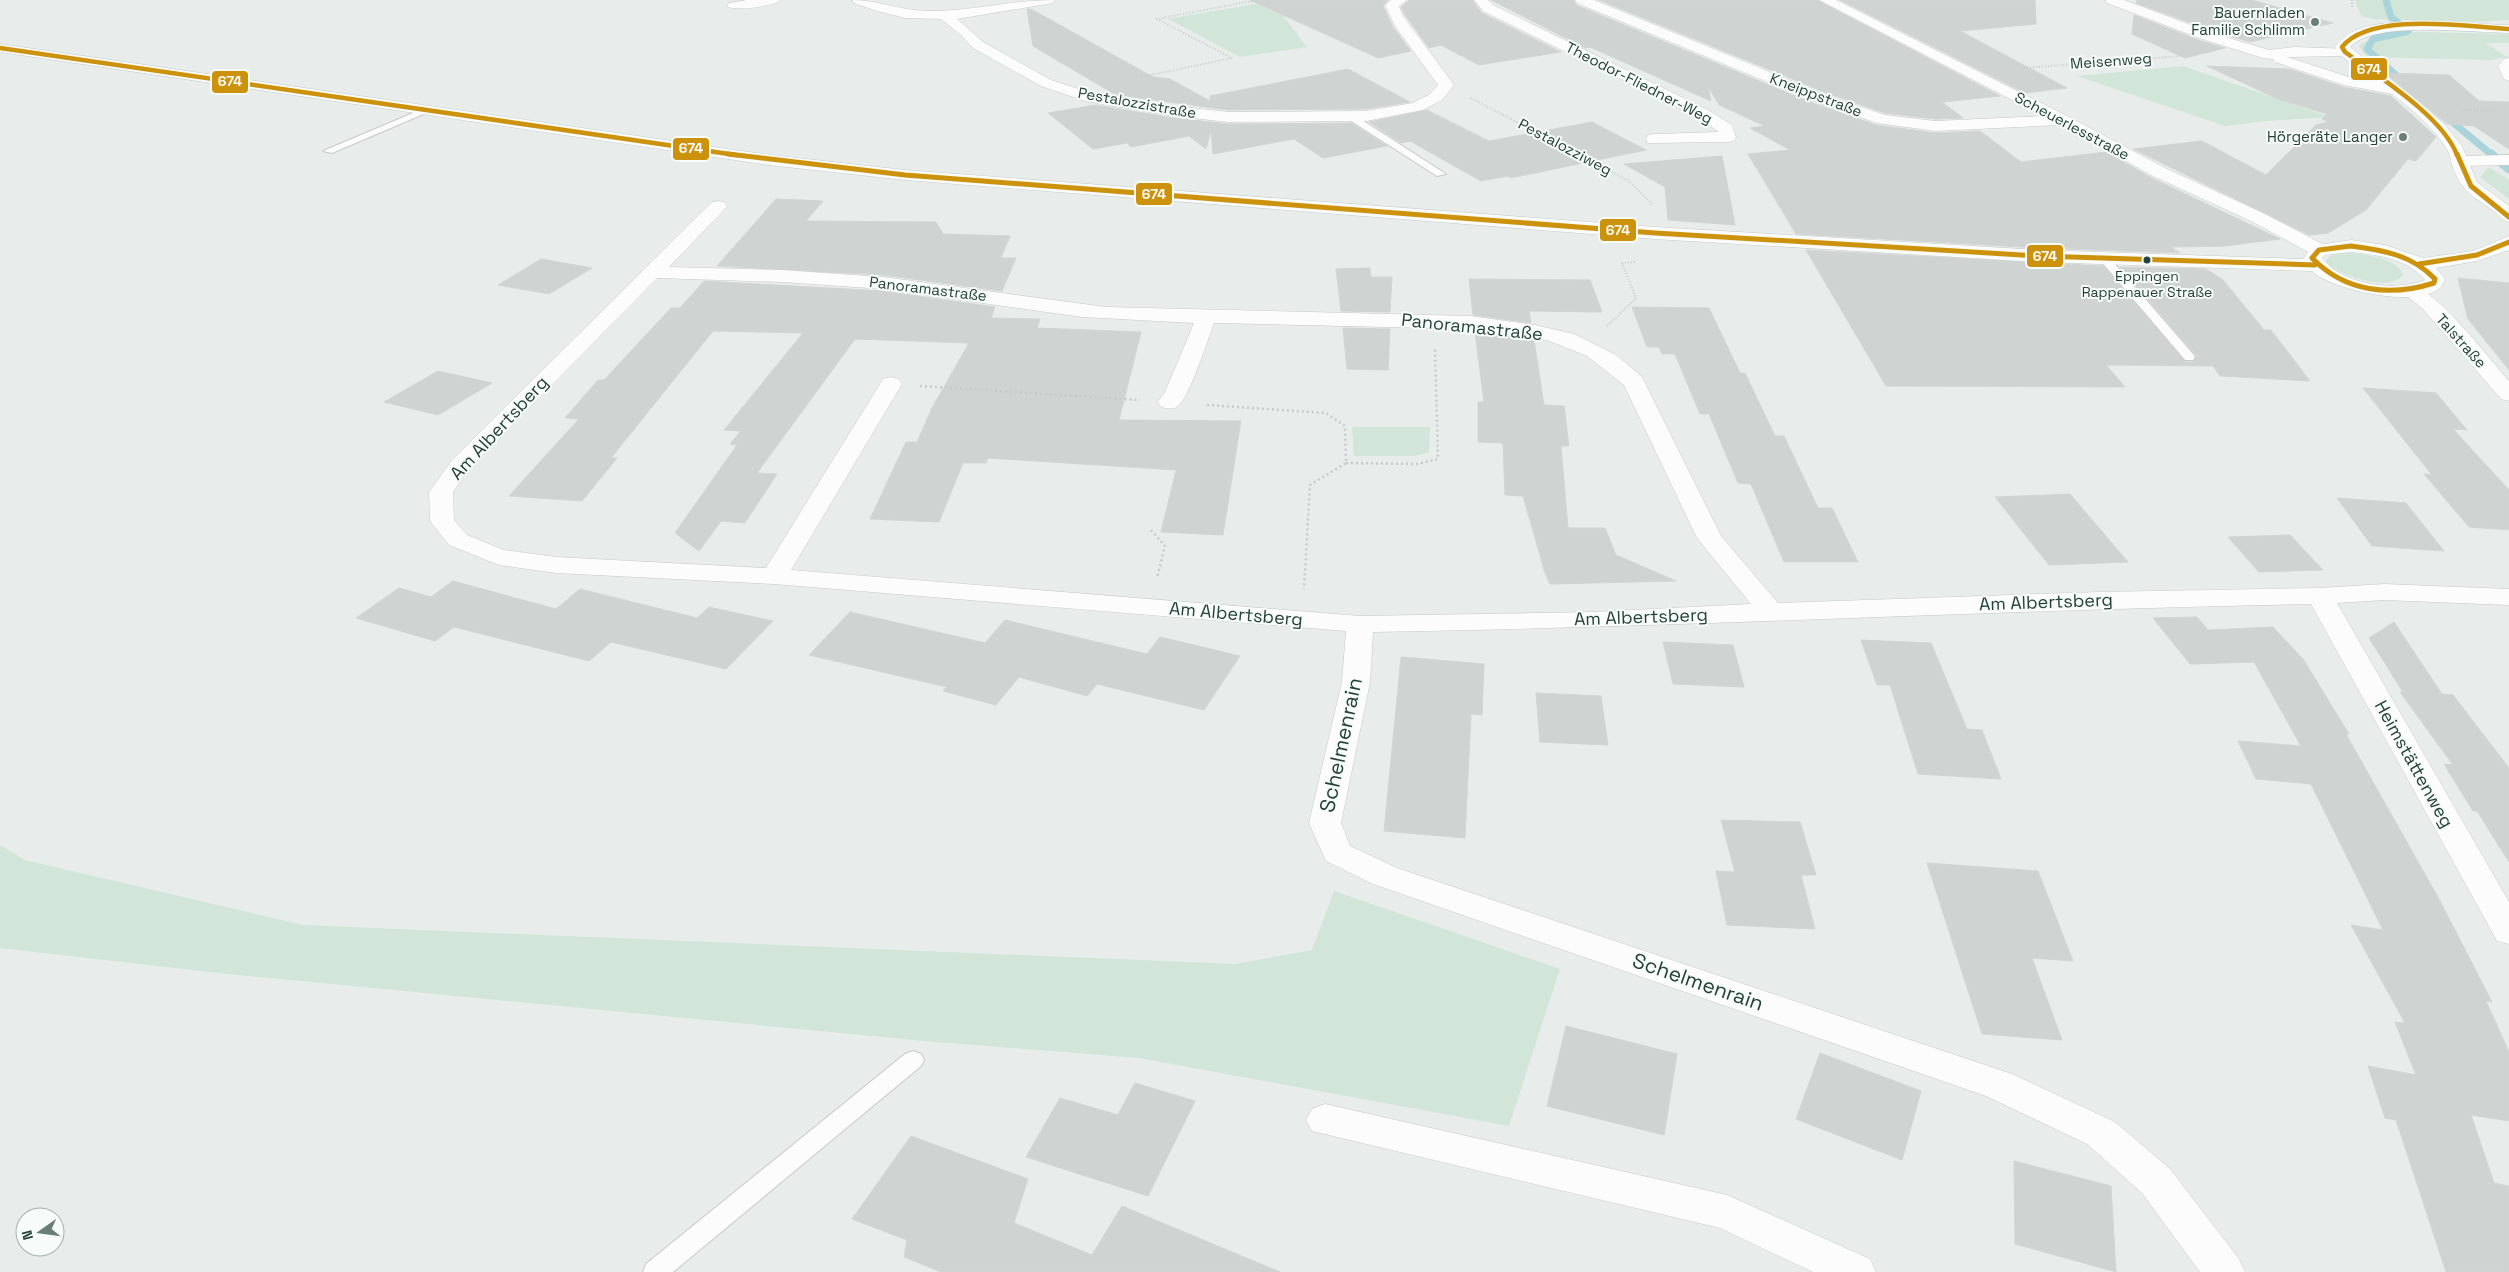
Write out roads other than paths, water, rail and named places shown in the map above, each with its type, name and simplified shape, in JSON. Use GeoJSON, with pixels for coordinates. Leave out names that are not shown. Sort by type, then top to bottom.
{"type":"FeatureCollection","features":[{"type":"Feature","properties":{"kind":"street"},"geometry":{"type":"LineString","coordinates":[[734,6],[774,0]]}},
{"type":"Feature","properties":{"kind":"street"},"geometry":{"type":"LineString","coordinates":[[859,0],[901,14],[945,16],[997,10],[1048,0]]}},
{"type":"Feature","properties":{"kind":"street","name":"Pestalozzistraße"},"geometry":{"type":"LineString","coordinates":[[945,16],[966,32],[978,45],[1020,70],[1085,96],[1229,117],[1351,117],[1417,107],[1436,97],[1446,85],[1426,54],[1397,22],[1392,5],[1400,0]]}},
{"type":"Feature","properties":{"kind":"street","name":"Theodor-Fliedner-Weg"},"geometry":{"type":"LineString","coordinates":[[1481,0],[1488,8],[1702,113],[1726,128],[1728,137],[1654,139]]}},
{"type":"Feature","properties":{"kind":"street","name":"Kneippstraße"},"geometry":{"type":"LineString","coordinates":[[1582,0],[1817,97],[1882,120],[1934,126],[2063,120]]}},
{"type":"Feature","properties":{"kind":"street","name":"Scheuerlesstraße"},"geometry":{"type":"LineString","coordinates":[[1826,0],[2063,120],[2159,172],[2257,217],[2317,258],[2325,273],[2359,286],[2390,291],[2411,291]]}},
{"type":"Feature","properties":{"kind":"street"},"geometry":{"type":"LineString","coordinates":[[2112,0],[2207,36],[2349,82],[2392,89]]}},
{"type":"Feature","properties":{"kind":"street"},"geometry":{"type":"LineString","coordinates":[[2509,28],[2395,27],[2353,35],[2344,41],[2342,47],[2345,52],[2392,89],[2446,136],[2452,144],[2461,172],[2471,186],[2504,210],[2509,217]]}},
{"type":"Feature","properties":{"kind":"street"},"geometry":{"type":"LineString","coordinates":[[0,48],[768,160],[905,175],[1655,233],[1923,250],[2104,258],[2317,258],[2334,247],[2366,248],[2400,256],[2430,271],[2435,278],[2434,283],[2425,289],[2411,291]]}},
{"type":"Feature","properties":{"kind":"street"},"geometry":{"type":"LineString","coordinates":[[2268,55],[2295,51],[2345,52]]}},
{"type":"Feature","properties":{"kind":"street"},"geometry":{"type":"LineString","coordinates":[[2509,62],[2504,66],[2509,76]]}},
{"type":"Feature","properties":{"kind":"street"},"geometry":{"type":"LineString","coordinates":[[2459,161],[2509,160]]}},
{"type":"Feature","properties":{"kind":"street","name":"Am Albertsberg"},"geometry":{"type":"LineString","coordinates":[[718,206],[650,272],[460,466],[441,492],[442,521],[458,540],[499,557],[556,565],[774,576],[1360,624],[1593,620],[1771,611],[2090,600],[2320,596],[2384,592],[2509,597]]}},
{"type":"Feature","properties":{"kind":"street"},"geometry":{"type":"LineString","coordinates":[[2419,264],[2475,256],[2504,249]]}},
{"type":"Feature","properties":{"kind":"street","name":"Panoramastraße"},"geometry":{"type":"LineString","coordinates":[[650,272],[797,276],[915,286],[1101,312],[1206,318],[1434,321],[1518,328],[1556,336],[1587,346],[1616,363],[1634,382],[1710,538],[1771,611]]}},
{"type":"Feature","properties":{"kind":"street","name":"Talstraße"},"geometry":{"type":"LineString","coordinates":[[2411,291],[2430,305],[2509,394]]}},
{"type":"Feature","properties":{"kind":"street"},"geometry":{"type":"LineString","coordinates":[[1170,402],[1176,393],[1206,318]]}},
{"type":"Feature","properties":{"kind":"street"},"geometry":{"type":"LineString","coordinates":[[774,576],[891,384]]}},
{"type":"Feature","properties":{"kind":"street","name":"Heimstättenweg"},"geometry":{"type":"LineString","coordinates":[[2320,596],[2509,932]]}},
{"type":"Feature","properties":{"kind":"street","name":"Schelmenrain"},"geometry":{"type":"LineString","coordinates":[[1360,624],[1356,682],[1325,823],[1338,853],[1385,876],[1999,1085],[2101,1133],[2156,1181],[2224,1272]]}},
{"type":"Feature","properties":{"kind":"street"},"geometry":{"type":"LineString","coordinates":[[1325,1120],[1727,1212],[1855,1272]]}},
{"type":"Feature","properties":{"kind":"lane"},"geometry":{"type":"LineString","coordinates":[[328,151],[428,110]]}},
{"type":"Feature","properties":{"kind":"lane"},"geometry":{"type":"LineString","coordinates":[[1351,117],[1441,174]]}},
{"type":"Feature","properties":{"kind":"lane"},"geometry":{"type":"LineString","coordinates":[[2104,258],[2189,357]]}},
{"type":"Feature","properties":{"kind":"lane"},"geometry":{"type":"LineString","coordinates":[[655,1272],[913,1060]]}},
{"type":"Feature","properties":{"kind":"waterway"},"geometry":{"type":"LineString","coordinates":[[2386,0],[2391,17],[2408,31],[2373,39],[2367,49],[2405,83]]}},
{"type":"Feature","properties":{"kind":"waterway"},"geometry":{"type":"LineString","coordinates":[[2444,115],[2492,155]]}},
{"type":"Feature","properties":{"kind":"waterway"},"geometry":{"type":"LineString","coordinates":[[2491,154],[2509,169]]}},
{"type":"Feature","properties":{"kind":"place","name":"Bauernladen Familie Schlimm"},"geometry":{"type":"Point","coordinates":[2315,22]}},
{"type":"Feature","properties":{"kind":"place","name":"Hörgeräte Langer"},"geometry":{"type":"Point","coordinates":[2403,137]}},
{"type":"Feature","properties":{"kind":"place","name":"Eppingen Rappenauer Straße"},"geometry":{"type":"Point","coordinates":[2147,260]}}]}
